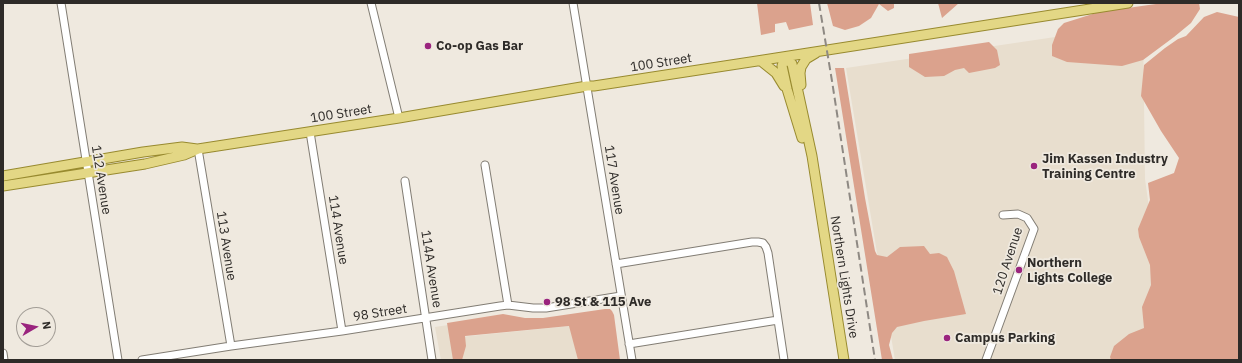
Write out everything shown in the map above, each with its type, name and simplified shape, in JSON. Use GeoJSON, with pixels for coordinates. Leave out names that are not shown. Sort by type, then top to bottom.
{"type":"FeatureCollection","features":[{"type":"Feature","properties":{"kind":"main road","name":"100 Street"},"geometry":{"type":"LineString","coordinates":[[3,186],[144,164],[184,155],[198,149],[399,118],[587,86],[761,61],[1128,3]]}},
{"type":"Feature","properties":{"kind":"main road"},"geometry":{"type":"LineString","coordinates":[[805,127],[800,73],[801,67],[806,59],[817,52]]}},
{"type":"Feature","properties":{"kind":"main road","name":"Northern Lights Drive"},"geometry":{"type":"LineString","coordinates":[[818,197],[801,133],[787,89],[782,66],[786,57],[792,64],[812,156],[844,360]]}},
{"type":"Feature","properties":{"kind":"main road"},"geometry":{"type":"LineString","coordinates":[[761,61],[776,73],[787,89]]}},
{"type":"Feature","properties":{"kind":"main road","name":"100 Street"},"geometry":{"type":"LineString","coordinates":[[3,176],[143,152],[182,147],[198,149]]}},
{"type":"Feature","properties":{"kind":"street","name":"112 Avenue"},"geometry":{"type":"LineString","coordinates":[[61,3],[118,360]]}},
{"type":"Feature","properties":{"kind":"street"},"geometry":{"type":"LineString","coordinates":[[371,3],[399,118]]}},
{"type":"Feature","properties":{"kind":"street","name":"117 Avenue"},"geometry":{"type":"LineString","coordinates":[[573,3],[632,360]]}},
{"type":"Feature","properties":{"kind":"street","name":"114 Avenue"},"geometry":{"type":"LineString","coordinates":[[310,132],[342,331]]}},
{"type":"Feature","properties":{"kind":"street","name":"113 Avenue"},"geometry":{"type":"LineString","coordinates":[[198,149],[231,346]]}},
{"type":"Feature","properties":{"kind":"street"},"geometry":{"type":"LineString","coordinates":[[485,165],[508,305]]}},
{"type":"Feature","properties":{"kind":"street","name":"114A Avenue"},"geometry":{"type":"LineString","coordinates":[[405,181],[432,360]]}},
{"type":"Feature","properties":{"kind":"street","name":"120 Avenue"},"geometry":{"type":"LineString","coordinates":[[986,360],[1034,229],[1027,218],[1018,214],[1003,215]]}},
{"type":"Feature","properties":{"kind":"street"},"geometry":{"type":"LineString","coordinates":[[616,264],[752,242],[763,243],[768,253],[784,360]]}},
{"type":"Feature","properties":{"kind":"street","name":"98 Street"},"geometry":{"type":"LineString","coordinates":[[142,360],[508,305],[520,308],[546,308],[621,296]]}},
{"type":"Feature","properties":{"kind":"street"},"geometry":{"type":"LineString","coordinates":[[629,344],[778,320]]}},
{"type":"Feature","properties":{"kind":"street"},"geometry":{"type":"LineString","coordinates":[[3,353],[4,360]]}},
{"type":"Feature","properties":{"kind":"shaded area"},"geometry":{"type":"Polygon","coordinates":[[[757,3],[810,3],[813,25],[789,30],[786,22],[775,24],[775,32],[761,35],[757,3]]]}},
{"type":"Feature","properties":{"kind":"shaded area"},"geometry":{"type":"Polygon","coordinates":[[[827,3],[894,3],[894,8],[888,11],[879,4],[871,18],[859,26],[845,30],[833,26],[827,3]]]}},
{"type":"Feature","properties":{"kind":"shaded area"},"geometry":{"type":"Polygon","coordinates":[[[938,3],[959,3],[942,18],[938,3]]]}},
{"type":"Feature","properties":{"kind":"shaded area"},"geometry":{"type":"Polygon","coordinates":[[[1163,3],[1199,3],[1200,9],[1191,23],[1143,60],[1122,66],[1067,62],[1052,56],[1052,45],[1058,29],[1064,23],[1099,12],[1163,3]]]}},
{"type":"Feature","properties":{"kind":"shaded area"},"geometry":{"type":"Polygon","coordinates":[[[1217,12],[1239,17],[1239,360],[1111,360],[1110,357],[1114,346],[1129,334],[1144,328],[1142,307],[1151,285],[1150,265],[1139,237],[1138,229],[1150,200],[1148,183],[1174,173],[1179,158],[1161,131],[1141,96],[1144,65],[1178,39],[1186,36],[1204,17],[1217,12]]]}},
{"type":"Feature","properties":{"kind":"shaded area","name":"Northern Lights College"},"geometry":{"type":"Polygon","coordinates":[[[1143,24],[1145,179],[1170,360],[895,360],[846,68],[1143,24]]]}},
{"type":"Feature","properties":{"kind":"shaded area"},"geometry":{"type":"Polygon","coordinates":[[[989,42],[997,50],[1000,65],[995,68],[969,73],[964,68],[955,70],[944,76],[925,77],[909,67],[909,54],[989,42]]]}},
{"type":"Feature","properties":{"kind":"shaded area"},"geometry":{"type":"Polygon","coordinates":[[[835,68],[844,68],[865,198],[877,255],[887,257],[900,247],[924,246],[930,254],[939,253],[947,257],[954,271],[966,314],[897,327],[892,333],[889,345],[893,360],[882,360],[835,68]]]}},
{"type":"Feature","properties":{"kind":"shaded area"},"geometry":{"type":"Polygon","coordinates":[[[610,309],[614,315],[620,360],[578,360],[569,326],[465,336],[466,346],[462,360],[453,360],[447,323],[503,314],[525,318],[543,318],[610,309]]]}},
{"type":"Feature","properties":{"kind":"shaded area"},"geometry":{"type":"Polygon","coordinates":[[[448,325],[450,338],[570,326],[578,360],[441,360],[435,327],[448,325]]]}},
{"type":"Feature","properties":{"kind":"railway"},"geometry":{"type":"LineString","coordinates":[[819,3],[875,360]]}},
{"type":"Feature","properties":{"kind":"place","name":"Co-op Gas Bar"},"geometry":{"type":"Point","coordinates":[428,46]}},
{"type":"Feature","properties":{"kind":"place","name":"Jim Kassen Industry Training Centre"},"geometry":{"type":"Point","coordinates":[1034,166]}},
{"type":"Feature","properties":{"kind":"place","name":"Northern Lights College"},"geometry":{"type":"Point","coordinates":[1019,270]}},
{"type":"Feature","properties":{"kind":"place","name":"98 St & 115 Ave"},"geometry":{"type":"Point","coordinates":[547,302]}},
{"type":"Feature","properties":{"kind":"place","name":"Campus Parking"},"geometry":{"type":"Point","coordinates":[947,338]}}]}
